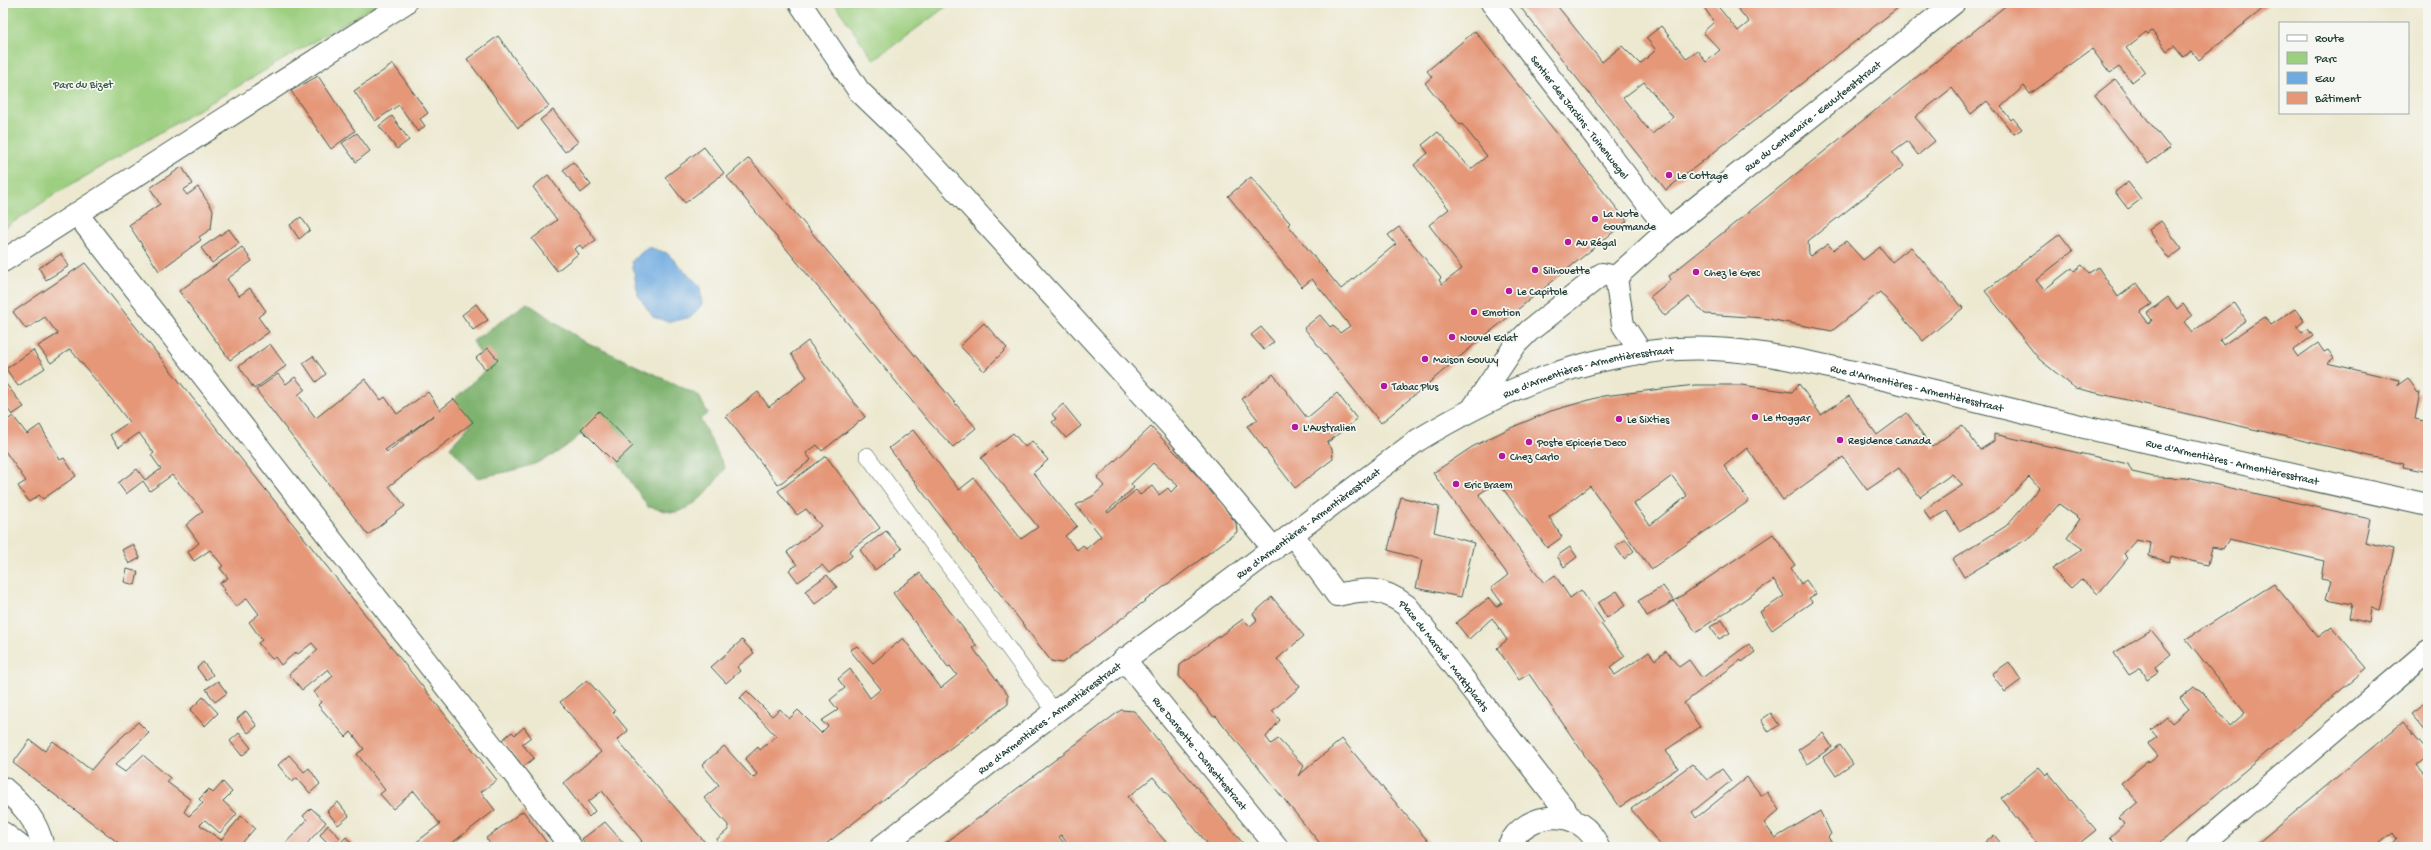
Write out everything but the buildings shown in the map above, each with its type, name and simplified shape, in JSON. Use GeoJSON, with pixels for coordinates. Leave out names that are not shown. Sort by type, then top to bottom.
{"type":"FeatureCollection","features":[{"type":"Feature","properties":{"kind":"street"},"geometry":{"type":"LineString","coordinates":[[3,261],[405,3]]}},
{"type":"Feature","properties":{"kind":"street"},"geometry":{"type":"LineString","coordinates":[[800,3],[859,91],[912,142],[1174,429],[1274,549]]}},
{"type":"Feature","properties":{"kind":"street","name":"Sentier des Jardins - Tuinenwegel"},"geometry":{"type":"LineString","coordinates":[[1492,3],[1668,230]]}},
{"type":"Feature","properties":{"kind":"street","name":"Rue du Centenaire - Eeuwfeeststraat"},"geometry":{"type":"LineString","coordinates":[[1616,277],[1668,230],[1954,3]]}},
{"type":"Feature","properties":{"kind":"street"},"geometry":{"type":"LineString","coordinates":[[77,214],[571,847]]}},
{"type":"Feature","properties":{"kind":"street"},"geometry":{"type":"LineString","coordinates":[[1473,408],[1516,344],[1529,331],[1602,274],[1616,277],[1623,325],[1642,354]]}},
{"type":"Feature","properties":{"kind":"street","name":"Rue d'Armentières - Armentièresstraat"},"geometry":{"type":"LineString","coordinates":[[881,847],[1124,659],[1293,535],[1418,440],[1473,408],[1518,386],[1568,368],[1676,349],[1729,349],[1784,357],[2191,453],[2428,505]]}},
{"type":"Feature","properties":{"kind":"street","name":"Place du Marché - Marktplaats"},"geometry":{"type":"LineString","coordinates":[[1293,535],[1337,595],[1359,590],[1377,590],[1394,596],[1407,606],[1573,820]]}},
{"type":"Feature","properties":{"kind":"street"},"geometry":{"type":"LineString","coordinates":[[2198,847],[2428,650]]}},
{"type":"Feature","properties":{"kind":"street","name":"Rue Dansette - Dansettestraat"},"geometry":{"type":"LineString","coordinates":[[1124,659],[1277,847]]}},
{"type":"Feature","properties":{"kind":"street"},"geometry":{"type":"LineString","coordinates":[[3,788],[20,802],[32,817],[40,832],[43,847]]}},
{"type":"Feature","properties":{"kind":"street","name":"Place du Marché - Marktplaats"},"geometry":{"type":"LineString","coordinates":[[1508,847],[1517,833],[1529,823],[1543,817],[1558,816],[1573,820],[1586,828],[1598,847]]}},
{"type":"Feature","properties":{"kind":"street"},"geometry":{"type":"LineString","coordinates":[[3,833],[21,847]]}},
{"type":"Feature","properties":{"kind":"lane"},"geometry":{"type":"LineString","coordinates":[[866,455],[1055,712]]}},
{"type":"Feature","properties":{"kind":"green space","name":"Parc du Bizet"},"geometry":{"type":"Polygon","coordinates":[[[3,3],[379,3],[54,195],[3,229],[3,3]]]}},
{"type":"Feature","properties":{"kind":"green space"},"geometry":{"type":"Polygon","coordinates":[[[834,3],[951,3],[874,60],[834,3]]]}},
{"type":"Feature","properties":{"kind":"green space"},"geometry":{"type":"Polygon","coordinates":[[[527,303],[582,340],[698,395],[708,413],[700,419],[725,468],[710,488],[698,500],[676,512],[648,507],[607,446],[581,434],[568,445],[544,460],[532,465],[477,478],[450,447],[471,424],[451,402],[488,368],[473,341],[527,303]]]}},
{"type":"Feature","properties":{"kind":"water"},"geometry":{"type":"Polygon","coordinates":[[[648,247],[667,253],[700,286],[702,304],[691,317],[670,322],[653,317],[638,295],[632,261],[648,247]]]}},
{"type":"Feature","properties":{"kind":"place","name":"Le Cottage"},"geometry":{"type":"Point","coordinates":[1669,175]}},
{"type":"Feature","properties":{"kind":"place","name":"La Note Gourmande"},"geometry":{"type":"Point","coordinates":[1595,219]}},
{"type":"Feature","properties":{"kind":"place","name":"Au Régal"},"geometry":{"type":"Point","coordinates":[1568,242]}},
{"type":"Feature","properties":{"kind":"place","name":"Silhouette"},"geometry":{"type":"Point","coordinates":[1535,270]}},
{"type":"Feature","properties":{"kind":"place","name":"Chez le Grec"},"geometry":{"type":"Point","coordinates":[1696,272]}},
{"type":"Feature","properties":{"kind":"place","name":"Le Capitole"},"geometry":{"type":"Point","coordinates":[1509,291]}},
{"type":"Feature","properties":{"kind":"place","name":"Emotion"},"geometry":{"type":"Point","coordinates":[1474,312]}},
{"type":"Feature","properties":{"kind":"place","name":"Nouvel Eclat"},"geometry":{"type":"Point","coordinates":[1452,337]}},
{"type":"Feature","properties":{"kind":"place","name":"Maison Gouwy"},"geometry":{"type":"Point","coordinates":[1425,359]}},
{"type":"Feature","properties":{"kind":"place","name":"Tabac Plus"},"geometry":{"type":"Point","coordinates":[1384,386]}},
{"type":"Feature","properties":{"kind":"place","name":"Le Hoggar"},"geometry":{"type":"Point","coordinates":[1755,417]}},
{"type":"Feature","properties":{"kind":"place","name":"Le Sixties"},"geometry":{"type":"Point","coordinates":[1619,419]}},
{"type":"Feature","properties":{"kind":"place","name":"L'Australien"},"geometry":{"type":"Point","coordinates":[1295,427]}},
{"type":"Feature","properties":{"kind":"place","name":"Residence Canada"},"geometry":{"type":"Point","coordinates":[1840,440]}},
{"type":"Feature","properties":{"kind":"place","name":"Poste Epicerie Deco"},"geometry":{"type":"Point","coordinates":[1529,442]}},
{"type":"Feature","properties":{"kind":"place","name":"Chez Carlo"},"geometry":{"type":"Point","coordinates":[1502,456]}},
{"type":"Feature","properties":{"kind":"place","name":"Eric Braem"},"geometry":{"type":"Point","coordinates":[1456,484]}}]}
